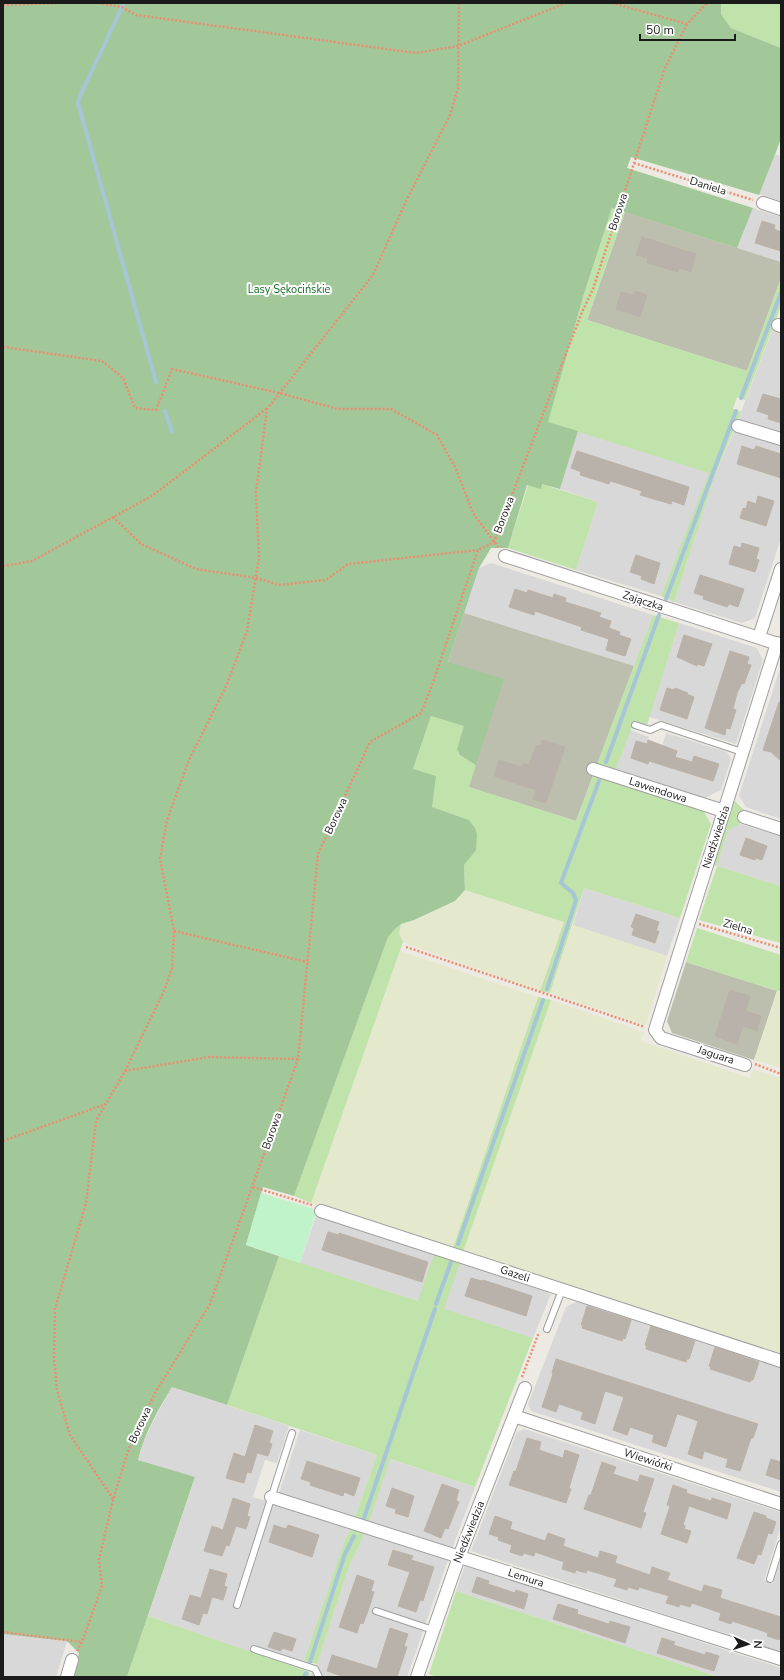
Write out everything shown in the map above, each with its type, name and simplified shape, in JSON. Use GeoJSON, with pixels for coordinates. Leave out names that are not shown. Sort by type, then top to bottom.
{"type":"FeatureCollection","features":[{"type":"Feature","properties":{"kind":"street"},"geometry":{"type":"LineString","coordinates":[[763,203],[781,209]]}},
{"type":"Feature","properties":{"kind":"street"},"geometry":{"type":"LineString","coordinates":[[738,426],[781,439]]}},
{"type":"Feature","properties":{"kind":"street","name":"Zajączka"},"geometry":{"type":"LineString","coordinates":[[505,556],[779,644]]}},
{"type":"Feature","properties":{"kind":"street"},"geometry":{"type":"LineString","coordinates":[[759,637],[781,569]]}},
{"type":"Feature","properties":{"kind":"street","name":"Niedźwiedzia"},"geometry":{"type":"LineString","coordinates":[[655,1030],[742,752],[779,644]]}},
{"type":"Feature","properties":{"kind":"street","name":"Lawendowa"},"geometry":{"type":"LineString","coordinates":[[592,769],[724,811]]}},
{"type":"Feature","properties":{"kind":"street"},"geometry":{"type":"LineString","coordinates":[[744,817],[781,829]]}},
{"type":"Feature","properties":{"kind":"street","name":"Jaguara"},"geometry":{"type":"LineString","coordinates":[[655,1030],[661,1038],[745,1065]]}},
{"type":"Feature","properties":{"kind":"street","name":"Gazeli"},"geometry":{"type":"LineString","coordinates":[[321,1211],[781,1361]]}},
{"type":"Feature","properties":{"kind":"street","name":"Niedźwiedzia"},"geometry":{"type":"LineString","coordinates":[[417,1677],[459,1557],[525,1388]]}},
{"type":"Feature","properties":{"kind":"street","name":"Wiewiórki"},"geometry":{"type":"LineString","coordinates":[[514,1416],[781,1504]]}},
{"type":"Feature","properties":{"kind":"street","name":"Lemura"},"geometry":{"type":"LineString","coordinates":[[271,1497],[781,1659]]}},
{"type":"Feature","properties":{"kind":"street"},"geometry":{"type":"LineString","coordinates":[[67,1677],[72,1660]]}},
{"type":"Feature","properties":{"kind":"lane"},"geometry":{"type":"LineString","coordinates":[[636,725],[650,730],[661,725],[742,752]]}},
{"type":"Feature","properties":{"kind":"lane"},"geometry":{"type":"LineString","coordinates":[[547,1329],[562,1290]]}},
{"type":"Feature","properties":{"kind":"lane"},"geometry":{"type":"LineString","coordinates":[[237,1605],[292,1433]]}},
{"type":"Feature","properties":{"kind":"lane"},"geometry":{"type":"LineString","coordinates":[[770,1579],[781,1544]]}},
{"type":"Feature","properties":{"kind":"lane"},"geometry":{"type":"LineString","coordinates":[[376,1611],[433,1630]]}},
{"type":"Feature","properties":{"kind":"lane"},"geometry":{"type":"LineString","coordinates":[[254,1649],[315,1669],[319,1677]]}},
{"type":"Feature","properties":{"kind":"path"},"geometry":{"type":"LineString","coordinates":[[3,5],[60,3]]}},
{"type":"Feature","properties":{"kind":"path"},"geometry":{"type":"LineString","coordinates":[[98,3],[122,7],[136,16],[416,53],[458,46],[566,3]]}},
{"type":"Feature","properties":{"kind":"path"},"geometry":{"type":"LineString","coordinates":[[3,566],[32,561],[152,496],[266,409],[279,393],[373,275],[406,199],[450,115],[458,88],[459,3]]}},
{"type":"Feature","properties":{"kind":"path"},"geometry":{"type":"LineString","coordinates":[[612,3],[687,24]]}},
{"type":"Feature","properties":{"kind":"path","name":"Borowa"},"geometry":{"type":"LineString","coordinates":[[72,1660],[82,1642],[102,1586],[99,1559],[113,1500],[128,1451],[155,1393],[210,1304],[298,1059],[318,854],[370,742],[421,713],[478,550],[494,542],[570,342],[593,289],[665,68],[687,24],[707,3]]}},
{"type":"Feature","properties":{"kind":"path","name":"Daniela"},"geometry":{"type":"LineString","coordinates":[[634,163],[763,203]]}},
{"type":"Feature","properties":{"kind":"path"},"geometry":{"type":"LineString","coordinates":[[3,346],[102,361],[123,378],[136,408],[156,410],[172,369],[279,393],[338,409],[391,409],[437,435],[455,467],[473,512],[505,556]]}},
{"type":"Feature","properties":{"kind":"path"},"geometry":{"type":"LineString","coordinates":[[113,1500],[70,1435],[57,1390],[54,1358],[55,1309],[86,1203],[96,1121],[125,1071],[166,986],[172,968],[174,931],[160,859],[167,820],[188,760],[227,684],[247,631],[259,558],[256,492],[266,409]]}},
{"type":"Feature","properties":{"kind":"path"},"geometry":{"type":"LineString","coordinates":[[113,517],[141,544],[196,569],[256,578],[279,584],[326,580],[348,564],[478,550]]}},
{"type":"Feature","properties":{"kind":"path","name":"Zielna"},"geometry":{"type":"LineString","coordinates":[[690,921],[781,948]]}},
{"type":"Feature","properties":{"kind":"path"},"geometry":{"type":"LineString","coordinates":[[174,931],[307,962]]}},
{"type":"Feature","properties":{"kind":"path"},"geometry":{"type":"LineString","coordinates":[[406,947],[655,1030]]}},
{"type":"Feature","properties":{"kind":"path"},"geometry":{"type":"LineString","coordinates":[[125,1071],[209,1057],[298,1059]]}},
{"type":"Feature","properties":{"kind":"path","name":"Jaguara"},"geometry":{"type":"LineString","coordinates":[[745,1065],[753,1064],[781,1074]]}},
{"type":"Feature","properties":{"kind":"path"},"geometry":{"type":"LineString","coordinates":[[3,1141],[106,1104]]}},
{"type":"Feature","properties":{"kind":"path"},"geometry":{"type":"LineString","coordinates":[[253,1187],[323,1208],[321,1211]]}},
{"type":"Feature","properties":{"kind":"path"},"geometry":{"type":"LineString","coordinates":[[525,1388],[522,1377],[538,1335],[547,1329]]}},
{"type":"Feature","properties":{"kind":"path"},"geometry":{"type":"LineString","coordinates":[[3,1632],[82,1642]]}},
{"type":"Feature","properties":{"kind":"shaded area"},"geometry":{"type":"Polygon","coordinates":[[[775,154],[781,156],[781,201],[759,194],[775,154]]]}},
{"type":"Feature","properties":{"kind":"shaded area"},"geometry":{"type":"Polygon","coordinates":[[[753,208],[781,217],[781,262],[737,248],[753,208]]]}},
{"type":"Feature","properties":{"kind":"shaded area"},"geometry":{"type":"Polygon","coordinates":[[[625,212],[781,262],[781,278],[747,371],[587,320],[625,212]]]}},
{"type":"Feature","properties":{"kind":"shaded area"},"geometry":{"type":"Polygon","coordinates":[[[773,328],[781,332],[781,432],[738,420],[773,328]]]}},
{"type":"Feature","properties":{"kind":"shaded area"},"geometry":{"type":"Polygon","coordinates":[[[578,431],[710,473],[661,596],[576,570],[598,502],[560,489],[578,431]]]}},
{"type":"Feature","properties":{"kind":"shaded area"},"geometry":{"type":"Polygon","coordinates":[[[734,431],[781,445],[781,538],[755,618],[742,623],[674,602],[715,475],[734,431]]]}},
{"type":"Feature","properties":{"kind":"shaded area"},"geometry":{"type":"Polygon","coordinates":[[[491,563],[653,615],[634,666],[464,613],[479,568],[491,563]]]}},
{"type":"Feature","properties":{"kind":"shaded area"},"geometry":{"type":"Polygon","coordinates":[[[464,613],[634,666],[576,821],[468,787],[448,662],[464,613]]]}},
{"type":"Feature","properties":{"kind":"shaded area"},"geometry":{"type":"Polygon","coordinates":[[[679,623],[757,648],[763,660],[736,744],[649,717],[679,623]]]}},
{"type":"Feature","properties":{"kind":"shaded area"},"geometry":{"type":"Polygon","coordinates":[[[781,665],[781,819],[746,807],[739,796],[781,665]]]}},
{"type":"Feature","properties":{"kind":"shaded area"},"geometry":{"type":"Polygon","coordinates":[[[630,730],[649,737],[648,741],[662,746],[666,733],[727,752],[731,759],[721,790],[705,798],[616,769],[630,730]]]}},
{"type":"Feature","properties":{"kind":"shaded area"},"geometry":{"type":"Polygon","coordinates":[[[740,824],[781,836],[781,886],[717,866],[728,829],[740,824]]]}},
{"type":"Feature","properties":{"kind":"shaded area"},"geometry":{"type":"Polygon","coordinates":[[[584,888],[680,918],[667,956],[573,925],[584,888]]]}},
{"type":"Feature","properties":{"kind":"shaded area"},"geometry":{"type":"Polygon","coordinates":[[[465,890],[564,922],[540,991],[403,942],[399,934],[401,924],[415,920],[455,901],[465,890]]]}},
{"type":"Feature","properties":{"kind":"shaded area"},"geometry":{"type":"Polygon","coordinates":[[[573,925],[667,956],[646,1025],[550,993],[573,925]]]}},
{"type":"Feature","properties":{"kind":"shaded area"},"geometry":{"type":"Polygon","coordinates":[[[400,951],[538,997],[453,1248],[311,1203],[400,951]]]}},
{"type":"Feature","properties":{"kind":"shaded area"},"geometry":{"type":"Polygon","coordinates":[[[686,962],[777,991],[754,1060],[672,1033],[667,1021],[686,962]]]}},
{"type":"Feature","properties":{"kind":"shaded area"},"geometry":{"type":"Polygon","coordinates":[[[777,991],[781,992],[781,1068],[754,1060],[777,991]]]}},
{"type":"Feature","properties":{"kind":"shaded area"},"geometry":{"type":"Polygon","coordinates":[[[551,1000],[644,1032],[641,1041],[750,1078],[753,1069],[781,1078],[781,1355],[463,1252],[551,1000]]]}},
{"type":"Feature","properties":{"kind":"shaded area"},"geometry":{"type":"Polygon","coordinates":[[[316,1216],[548,1291],[547,1293],[551,1294],[533,1338],[300,1263],[316,1216]]]}},
{"type":"Feature","properties":{"kind":"shaded area"},"geometry":{"type":"Polygon","coordinates":[[[578,1301],[781,1367],[781,1492],[531,1411],[528,1404],[566,1307],[578,1301]]]}},
{"type":"Feature","properties":{"kind":"shaded area"},"geometry":{"type":"Polygon","coordinates":[[[172,1387],[289,1426],[277,1463],[265,1460],[253,1497],[352,1528],[345,1539],[304,1661],[253,1645],[251,1652],[148,1616],[195,1478],[138,1460],[144,1441],[172,1387]]]}},
{"type":"Feature","properties":{"kind":"shaded area"},"geometry":{"type":"Polygon","coordinates":[[[524,1429],[780,1512],[781,1526],[764,1580],[773,1583],[781,1558],[781,1652],[471,1551],[517,1432],[524,1429]]]}},
{"type":"Feature","properties":{"kind":"shaded area"},"geometry":{"type":"Polygon","coordinates":[[[300,1430],[377,1455],[355,1517],[279,1493],[300,1430]]]}},
{"type":"Feature","properties":{"kind":"shaded area"},"geometry":{"type":"Polygon","coordinates":[[[389,1459],[475,1487],[452,1549],[369,1522],[389,1459]]]}},
{"type":"Feature","properties":{"kind":"shaded area"},"geometry":{"type":"Polygon","coordinates":[[[365,1533],[448,1560],[407,1677],[309,1677],[317,1664],[348,1569],[365,1533]]]}},
{"type":"Feature","properties":{"kind":"shaded area"},"geometry":{"type":"Polygon","coordinates":[[[465,1565],[781,1668],[781,1677],[719,1677],[456,1591],[465,1565]]]}},
{"type":"Feature","properties":{"kind":"shaded area"},"geometry":{"type":"Polygon","coordinates":[[[3,1634],[67,1641],[56,1677],[3,1677],[3,1634]]]}},
{"type":"Feature","properties":{"kind":"green space","name":"Lasy Sękocińskie"},"geometry":{"type":"Polygon","coordinates":[[[3,3],[721,3],[721,14],[731,28],[781,48],[781,139],[759,195],[631,157],[627,168],[753,208],[737,248],[612,208],[583,297],[548,422],[578,431],[560,489],[542,484],[541,489],[527,485],[508,548],[491,548],[479,568],[448,662],[504,679],[476,765],[460,755],[457,749],[464,726],[431,716],[413,769],[436,776],[432,807],[469,820],[475,828],[477,834],[476,850],[464,865],[465,890],[455,901],[414,920],[401,924],[388,937],[294,1196],[263,1187],[246,1245],[279,1256],[227,1405],[172,1387],[148,1432],[138,1460],[195,1477],[127,1677],[73,1677],[79,1653],[67,1641],[3,1634],[3,3]]]}},
{"type":"Feature","properties":{"kind":"green space"},"geometry":{"type":"Polygon","coordinates":[[[721,3],[781,3],[781,48],[731,28],[721,14],[721,3]]]}},
{"type":"Feature","properties":{"kind":"green space"},"geometry":{"type":"Polygon","coordinates":[[[612,208],[625,212],[587,320],[747,371],[781,278],[781,306],[745,400],[737,397],[733,409],[741,412],[715,475],[674,602],[661,596],[709,473],[547,422],[583,297],[612,208]]]}},
{"type":"Feature","properties":{"kind":"green space"},"geometry":{"type":"Polygon","coordinates":[[[542,484],[598,502],[576,570],[508,548],[528,485],[542,484]]]}},
{"type":"Feature","properties":{"kind":"green space"},"geometry":{"type":"Polygon","coordinates":[[[653,615],[679,623],[647,725],[634,721],[616,769],[597,764],[653,615]]]}},
{"type":"Feature","properties":{"kind":"green space"},"geometry":{"type":"Polygon","coordinates":[[[431,716],[464,726],[457,749],[461,755],[476,765],[469,787],[576,821],[594,773],[700,808],[711,824],[680,918],[584,888],[550,993],[540,991],[564,922],[465,890],[464,864],[476,850],[469,820],[431,807],[413,769],[431,716]]]}},
{"type":"Feature","properties":{"kind":"green space"},"geometry":{"type":"Polygon","coordinates":[[[731,800],[736,802],[744,810],[740,824],[728,830],[717,866],[712,865],[731,800]]]}},
{"type":"Feature","properties":{"kind":"green space"},"geometry":{"type":"Polygon","coordinates":[[[717,866],[781,886],[781,943],[699,920],[717,866]]]}},
{"type":"Feature","properties":{"kind":"green space"},"geometry":{"type":"Polygon","coordinates":[[[401,924],[399,934],[403,942],[311,1203],[294,1196],[388,937],[401,924]]]}},
{"type":"Feature","properties":{"kind":"green space"},"geometry":{"type":"Polygon","coordinates":[[[697,928],[781,955],[781,992],[686,962],[697,928]]]}},
{"type":"Feature","properties":{"kind":"green space"},"geometry":{"type":"Polygon","coordinates":[[[538,997],[551,1000],[463,1252],[453,1248],[538,997]]]}},
{"type":"Feature","properties":{"kind":"green space"},"geometry":{"type":"Polygon","coordinates":[[[261,1193],[317,1210],[300,1263],[246,1245],[261,1193]]]}},
{"type":"Feature","properties":{"kind":"green space"},"geometry":{"type":"Polygon","coordinates":[[[434,1254],[460,1263],[444,1309],[533,1338],[475,1487],[390,1459],[369,1522],[355,1517],[377,1455],[227,1405],[279,1256],[418,1301],[434,1254]]]}},
{"type":"Feature","properties":{"kind":"green space"},"geometry":{"type":"Polygon","coordinates":[[[352,1528],[365,1533],[348,1569],[317,1664],[304,1661],[345,1539],[352,1528]]]}},
{"type":"Feature","properties":{"kind":"green space"},"geometry":{"type":"Polygon","coordinates":[[[456,1591],[719,1677],[436,1677],[429,1674],[456,1591]]]}},
{"type":"Feature","properties":{"kind":"green space"},"geometry":{"type":"Polygon","coordinates":[[[148,1616],[301,1669],[310,1673],[309,1677],[127,1677],[148,1616]]]}},
{"type":"Feature","properties":{"kind":"building"},"geometry":{"type":"Polygon","coordinates":[[[762,221],[775,225],[774,229],[781,232],[781,251],[755,243],[762,221]]]}},
{"type":"Feature","properties":{"kind":"building"},"geometry":{"type":"Polygon","coordinates":[[[642,237],[696,254],[691,272],[679,268],[678,272],[647,263],[648,258],[636,255],[642,237]]]}},
{"type":"Feature","properties":{"kind":"building"},"geometry":{"type":"Polygon","coordinates":[[[635,291],[647,295],[640,317],[616,309],[621,292],[634,295],[635,291]]]}},
{"type":"Feature","properties":{"kind":"building"},"geometry":{"type":"Polygon","coordinates":[[[763,394],[781,399],[781,423],[768,419],[769,415],[757,411],[763,394]]]}},
{"type":"Feature","properties":{"kind":"building"},"geometry":{"type":"Polygon","coordinates":[[[742,446],[754,450],[756,446],[781,454],[781,478],[737,464],[742,446]]]}},
{"type":"Feature","properties":{"kind":"building"},"geometry":{"type":"Polygon","coordinates":[[[577,451],[689,487],[684,505],[672,501],[671,504],[640,495],[642,491],[610,481],[609,484],[580,475],[581,472],[571,468],[577,451]]]}},
{"type":"Feature","properties":{"kind":"building"},"geometry":{"type":"Polygon","coordinates":[[[758,496],[774,501],[766,526],[740,518],[743,508],[746,509],[748,501],[756,504],[758,496]]]}},
{"type":"Feature","properties":{"kind":"building"},"geometry":{"type":"Polygon","coordinates":[[[742,543],[759,548],[756,559],[759,560],[755,572],[729,564],[734,546],[741,548],[742,543]]]}},
{"type":"Feature","properties":{"kind":"building"},"geometry":{"type":"Polygon","coordinates":[[[636,555],[660,563],[654,584],[641,579],[642,576],[630,572],[636,555]]]}},
{"type":"Feature","properties":{"kind":"building"},"geometry":{"type":"Polygon","coordinates":[[[700,575],[744,589],[738,607],[729,604],[727,607],[703,599],[704,596],[694,593],[700,575]]]}},
{"type":"Feature","properties":{"kind":"building"},"geometry":{"type":"Polygon","coordinates":[[[515,589],[527,593],[528,590],[553,598],[554,594],[566,598],[565,602],[601,613],[599,617],[611,621],[609,628],[620,632],[619,635],[631,639],[625,656],[606,650],[609,639],[581,630],[582,627],[535,611],[534,615],[509,607],[515,589]]]}},
{"type":"Feature","properties":{"kind":"building"},"geometry":{"type":"Polygon","coordinates":[[[684,635],[712,644],[704,666],[697,664],[697,666],[677,657],[684,635]]]}},
{"type":"Feature","properties":{"kind":"building"},"geometry":{"type":"Polygon","coordinates":[[[730,651],[749,657],[747,664],[751,665],[744,684],[742,683],[737,693],[733,709],[736,710],[730,729],[726,728],[725,735],[705,728],[730,651]]]}},
{"type":"Feature","properties":{"kind":"building"},"geometry":{"type":"Polygon","coordinates":[[[667,688],[674,690],[675,688],[694,697],[687,719],[660,710],[667,688]]]}},
{"type":"Feature","properties":{"kind":"building"},"geometry":{"type":"Polygon","coordinates":[[[779,702],[781,702],[781,761],[771,752],[763,750],[779,702]]]}},
{"type":"Feature","properties":{"kind":"building"},"geometry":{"type":"Polygon","coordinates":[[[542,740],[565,747],[546,803],[533,799],[536,790],[494,776],[499,760],[521,767],[523,763],[529,765],[536,745],[540,746],[542,740]]]}},
{"type":"Feature","properties":{"kind":"building"},"geometry":{"type":"Polygon","coordinates":[[[648,740],[677,751],[675,757],[692,762],[694,756],[719,764],[713,781],[649,761],[648,764],[631,758],[636,741],[647,744],[648,740]]]}},
{"type":"Feature","properties":{"kind":"building"},"geometry":{"type":"Polygon","coordinates":[[[746,838],[767,846],[762,860],[756,858],[755,860],[740,855],[746,838]]]}},
{"type":"Feature","properties":{"kind":"building"},"geometry":{"type":"Polygon","coordinates":[[[636,914],[659,922],[656,931],[659,931],[655,943],[632,935],[634,928],[631,927],[636,914]]]}},
{"type":"Feature","properties":{"kind":"building"},"geometry":{"type":"Polygon","coordinates":[[[730,990],[750,996],[746,1011],[761,1016],[757,1031],[743,1026],[737,1044],[715,1036],[730,990]]]}},
{"type":"Feature","properties":{"kind":"building"},"geometry":{"type":"Polygon","coordinates":[[[328,1232],[339,1235],[339,1233],[428,1262],[422,1282],[322,1250],[328,1232]]]}},
{"type":"Feature","properties":{"kind":"building"},"geometry":{"type":"Polygon","coordinates":[[[471,1278],[483,1280],[532,1296],[526,1316],[465,1296],[471,1278]]]}},
{"type":"Feature","properties":{"kind":"building"},"geometry":{"type":"Polygon","coordinates":[[[587,1306],[631,1320],[625,1339],[623,1338],[622,1341],[582,1328],[583,1325],[581,1325],[587,1306]]]}},
{"type":"Feature","properties":{"kind":"building"},"geometry":{"type":"Polygon","coordinates":[[[651,1326],[695,1341],[689,1359],[687,1359],[686,1362],[646,1349],[647,1346],[645,1345],[651,1326]]]}},
{"type":"Feature","properties":{"kind":"building"},"geometry":{"type":"Polygon","coordinates":[[[715,1347],[759,1362],[753,1380],[750,1382],[710,1369],[711,1367],[709,1366],[715,1347]]]}},
{"type":"Feature","properties":{"kind":"building"},"geometry":{"type":"Polygon","coordinates":[[[556,1359],[758,1424],[753,1438],[751,1438],[740,1471],[726,1467],[728,1459],[704,1451],[702,1459],[688,1454],[698,1421],[687,1417],[677,1414],[666,1447],[652,1442],[654,1435],[630,1427],[627,1435],[613,1430],[624,1397],[605,1391],[595,1424],[581,1419],[583,1412],[559,1404],[556,1412],[542,1407],[553,1374],[556,1359]]]}},
{"type":"Feature","properties":{"kind":"building"},"geometry":{"type":"Polygon","coordinates":[[[255,1425],[273,1431],[269,1443],[272,1444],[268,1456],[257,1453],[251,1473],[247,1472],[244,1483],[226,1478],[234,1453],[245,1457],[255,1425]]]}},
{"type":"Feature","properties":{"kind":"building"},"geometry":{"type":"Polygon","coordinates":[[[527,1438],[541,1442],[539,1450],[563,1458],[565,1450],[579,1455],[566,1503],[509,1485],[514,1471],[516,1471],[527,1438]]]}},
{"type":"Feature","properties":{"kind":"building"},"geometry":{"type":"Polygon","coordinates":[[[771,1459],[781,1462],[781,1480],[766,1475],[771,1459]]]}},
{"type":"Feature","properties":{"kind":"building"},"geometry":{"type":"Polygon","coordinates":[[[307,1461],[360,1478],[354,1496],[344,1492],[343,1496],[310,1485],[311,1482],[301,1479],[307,1461]]]}},
{"type":"Feature","properties":{"kind":"building"},"geometry":{"type":"Polygon","coordinates":[[[602,1462],[616,1467],[613,1474],[638,1482],[640,1475],[654,1479],[643,1512],[646,1513],[641,1528],[584,1509],[589,1495],[591,1495],[602,1462]]]}},
{"type":"Feature","properties":{"kind":"building"},"geometry":{"type":"Polygon","coordinates":[[[442,1484],[459,1490],[456,1500],[459,1502],[448,1529],[445,1528],[441,1538],[424,1531],[442,1484]]]}},
{"type":"Feature","properties":{"kind":"building"},"geometry":{"type":"Polygon","coordinates":[[[673,1485],[687,1490],[686,1493],[711,1501],[712,1498],[731,1504],[727,1519],[689,1506],[683,1525],[685,1526],[684,1529],[691,1531],[687,1543],[661,1534],[670,1506],[667,1505],[673,1485]]]}},
{"type":"Feature","properties":{"kind":"building"},"geometry":{"type":"Polygon","coordinates":[[[392,1488],[414,1496],[408,1517],[395,1513],[396,1509],[386,1506],[392,1488]]]}},
{"type":"Feature","properties":{"kind":"building"},"geometry":{"type":"Polygon","coordinates":[[[233,1498],[250,1504],[247,1516],[250,1517],[246,1529],[236,1526],[229,1546],[226,1545],[222,1556],[204,1551],[212,1526],[223,1530],[233,1498]]]}},
{"type":"Feature","properties":{"kind":"building"},"geometry":{"type":"Polygon","coordinates":[[[754,1512],[766,1516],[766,1518],[776,1522],[772,1534],[768,1533],[761,1555],[758,1554],[754,1564],[737,1558],[754,1512]]]}},
{"type":"Feature","properties":{"kind":"building"},"geometry":{"type":"Polygon","coordinates":[[[495,1516],[512,1522],[510,1529],[545,1541],[548,1533],[565,1539],[563,1546],[598,1558],[600,1551],[617,1556],[615,1563],[650,1575],[652,1567],[670,1573],[667,1580],[702,1592],[704,1585],[722,1590],[720,1598],[781,1617],[781,1634],[779,1640],[767,1636],[768,1633],[757,1629],[732,1621],[731,1624],[719,1620],[721,1613],[692,1603],[690,1607],[680,1604],[679,1607],[666,1603],[669,1596],[639,1587],[638,1590],[628,1587],[627,1590],[614,1586],[617,1579],[587,1570],[586,1573],[576,1570],[575,1573],[562,1569],[564,1562],[535,1552],[534,1556],[524,1553],[522,1556],[510,1552],[512,1545],[498,1540],[499,1537],[489,1534],[495,1516]]]}},
{"type":"Feature","properties":{"kind":"building"},"geometry":{"type":"Polygon","coordinates":[[[274,1525],[286,1529],[288,1525],[319,1535],[312,1557],[269,1542],[274,1525]]]}},
{"type":"Feature","properties":{"kind":"building"},"geometry":{"type":"Polygon","coordinates":[[[393,1550],[413,1556],[411,1560],[434,1567],[423,1601],[420,1600],[416,1612],[398,1606],[410,1572],[388,1565],[393,1550]]]}},
{"type":"Feature","properties":{"kind":"building"},"geometry":{"type":"Polygon","coordinates":[[[210,1569],[227,1574],[224,1586],[227,1587],[223,1600],[212,1597],[207,1614],[203,1613],[199,1625],[182,1619],[190,1595],[201,1598],[210,1569]]]}},
{"type":"Feature","properties":{"kind":"building"},"geometry":{"type":"Polygon","coordinates":[[[357,1575],[374,1581],[371,1591],[374,1592],[363,1624],[360,1623],[357,1633],[339,1627],[357,1575]]]}},
{"type":"Feature","properties":{"kind":"building"},"geometry":{"type":"Polygon","coordinates":[[[477,1577],[489,1581],[488,1584],[515,1593],[516,1590],[528,1594],[524,1609],[472,1592],[477,1577]]]}},
{"type":"Feature","properties":{"kind":"building"},"geometry":{"type":"Polygon","coordinates":[[[558,1604],[578,1610],[577,1614],[609,1624],[610,1621],[630,1627],[625,1643],[553,1619],[558,1604]]]}},
{"type":"Feature","properties":{"kind":"building"},"geometry":{"type":"Polygon","coordinates":[[[390,1628],[408,1634],[404,1646],[407,1647],[397,1677],[345,1677],[327,1671],[332,1655],[377,1669],[390,1628]]]}},
{"type":"Feature","properties":{"kind":"building"},"geometry":{"type":"Polygon","coordinates":[[[274,1632],[296,1639],[292,1651],[282,1648],[281,1651],[268,1647],[274,1632]]]}},
{"type":"Feature","properties":{"kind":"building"},"geometry":{"type":"Polygon","coordinates":[[[662,1638],[675,1642],[673,1645],[705,1655],[706,1652],[719,1656],[714,1671],[657,1653],[662,1638]]]}},
{"type":"Feature","properties":{"kind":"waterway"},"geometry":{"type":"LineString","coordinates":[[124,3],[78,103],[156,382]]}},
{"type":"Feature","properties":{"kind":"waterway"},"geometry":{"type":"LineString","coordinates":[[741,398],[781,293]]}},
{"type":"Feature","properties":{"kind":"waterway"},"geometry":{"type":"LineString","coordinates":[[165,411],[172,432]]}},
{"type":"Feature","properties":{"kind":"waterway"},"geometry":{"type":"LineString","coordinates":[[666,599],[736,411]]}},
{"type":"Feature","properties":{"kind":"waterway"},"geometry":{"type":"LineString","coordinates":[[606,762],[659,615]]}},
{"type":"Feature","properties":{"kind":"waterway"},"geometry":{"type":"LineString","coordinates":[[547,989],[576,900],[573,893],[561,883],[599,781]]}},
{"type":"Feature","properties":{"kind":"waterway"},"geometry":{"type":"LineString","coordinates":[[458,1244],[543,1000]]}},
{"type":"Feature","properties":{"kind":"waterway"},"geometry":{"type":"LineString","coordinates":[[436,1304],[451,1262]]}},
{"type":"Feature","properties":{"kind":"waterway"},"geometry":{"type":"LineString","coordinates":[[363,1521],[435,1309]]}},
{"type":"Feature","properties":{"kind":"waterway"},"geometry":{"type":"LineString","coordinates":[[310,1662],[345,1554],[354,1536]]}},
{"type":"Feature","properties":{"kind":"waterway"},"geometry":{"type":"LineString","coordinates":[[304,1677],[306,1673]]}}]}
